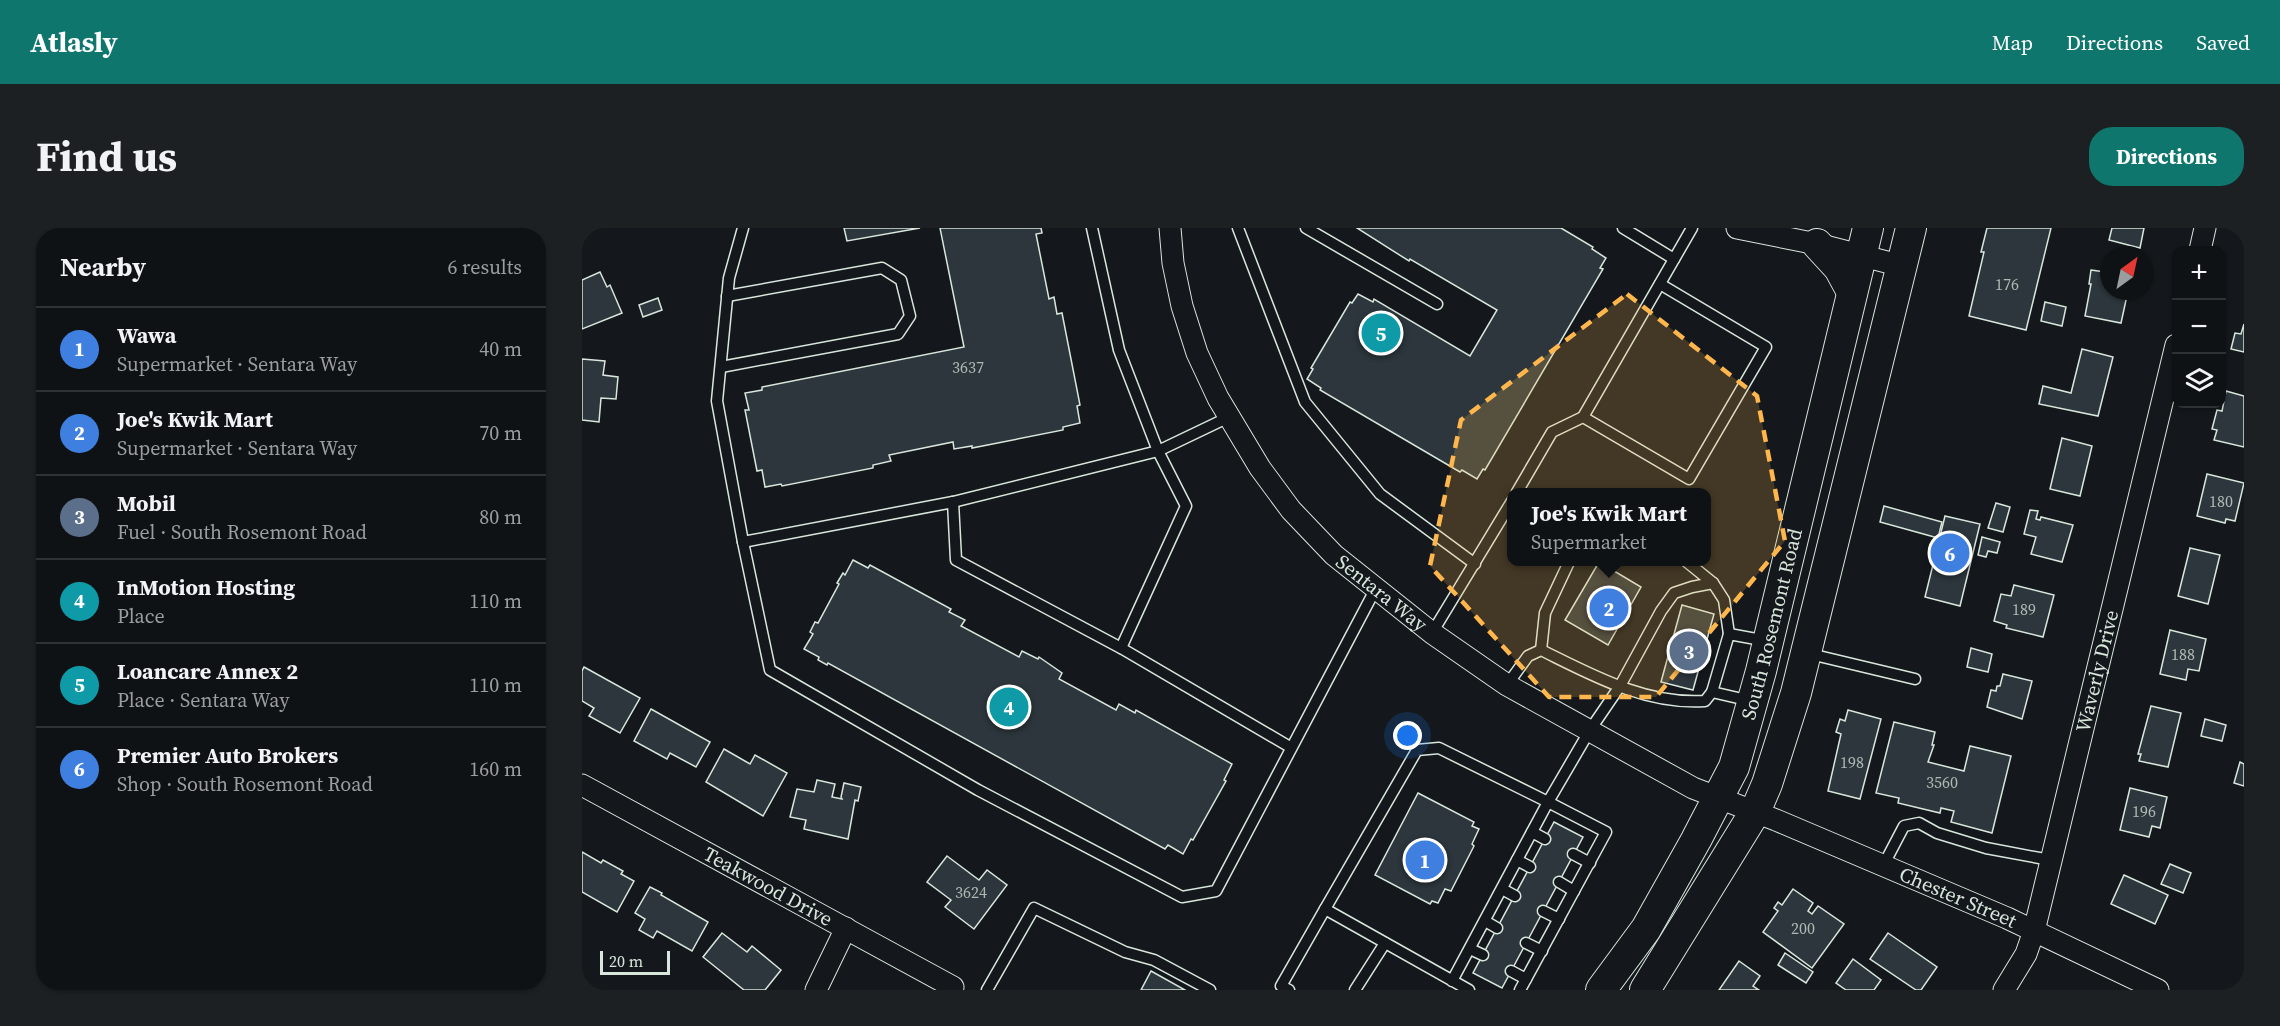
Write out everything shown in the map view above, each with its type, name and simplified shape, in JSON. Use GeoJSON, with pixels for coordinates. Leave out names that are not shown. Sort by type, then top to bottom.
{"type":"FeatureCollection","features":[{"type":"Feature","properties":{"kind":"main road","name":"South Rosemont Road"},"geometry":{"type":"LineString","coordinates":[[1645,990],[1755,812],[1792,705],[1806,653],[1911,228]]}},
{"type":"Feature","properties":{"kind":"main road","name":"South Rosemont Road"},"geometry":{"type":"LineString","coordinates":[[1601,990],[1646,929],[1719,799],[1734,767],[1768,642],[1864,242]]}},
{"type":"Feature","properties":{"kind":"main road"},"geometry":{"type":"LineString","coordinates":[[1817,244],[1839,268],[1852,292]]}},
{"type":"Feature","properties":{"kind":"street","name":"Sentara Way"},"geometry":{"type":"LineString","coordinates":[[1170,228],[1173,263],[1182,306],[1197,353],[1218,398],[1260,468],[1291,510],[1334,555],[1432,633],[1506,685],[1693,788],[1755,812]]}},
{"type":"Feature","properties":{"kind":"street"},"geometry":{"type":"LineString","coordinates":[[1737,228],[1817,244],[1864,242],[1902,266]]}},
{"type":"Feature","properties":{"kind":"street"},"geometry":{"type":"LineString","coordinates":[[2201,246],[2205,228]]}},
{"type":"Feature","properties":{"kind":"street","name":"Waverly Drive"},"geometry":{"type":"LineString","coordinates":[[2004,990],[2026,954],[2034,931],[2174,354]]}},
{"type":"Feature","properties":{"kind":"street","name":"Teakwood Drive"},"geometry":{"type":"LineString","coordinates":[[582,785],[953,987]]}},
{"type":"Feature","properties":{"kind":"street","name":"Chester Street"},"geometry":{"type":"LineString","coordinates":[[1755,812],[2034,931],[2158,990]]}},
{"type":"Feature","properties":{"kind":"street"},"geometry":{"type":"LineString","coordinates":[[816,990],[846,928]]}},
{"type":"Feature","properties":{"kind":"lane"},"geometry":{"type":"LineString","coordinates":[[743,228],[729,278],[717,401],[770,670],[978,790],[1182,897],[1216,891],[1290,747],[1376,588]]}},
{"type":"Feature","properties":{"kind":"lane"},"geometry":{"type":"LineString","coordinates":[[1092,228],[1119,350],[1158,451],[1186,506],[1121,648]]}},
{"type":"Feature","properties":{"kind":"lane"},"geometry":{"type":"LineString","coordinates":[[1238,228],[1305,402],[1380,494],[1475,564]]}},
{"type":"Feature","properties":{"kind":"lane"},"geometry":{"type":"LineString","coordinates":[[1306,228],[1437,304]]}},
{"type":"Feature","properties":{"kind":"lane"},"geometry":{"type":"LineString","coordinates":[[1623,228],[1674,259]]}},
{"type":"Feature","properties":{"kind":"lane"},"geometry":{"type":"LineString","coordinates":[[1519,488],[1552,432],[1583,417],[1692,228]]}},
{"type":"Feature","properties":{"kind":"lane"},"geometry":{"type":"LineString","coordinates":[[721,367],[898,334],[910,316],[901,280],[882,268],[727,296]]}},
{"type":"Feature","properties":{"kind":"lane"},"geometry":{"type":"LineString","coordinates":[[1583,417],[1689,479],[1761,357],[1766,347],[1660,284]]}},
{"type":"Feature","properties":{"kind":"lane"},"geometry":{"type":"LineString","coordinates":[[743,542],[953,502],[1158,451],[1229,417]]}},
{"type":"Feature","properties":{"kind":"lane"},"geometry":{"type":"LineString","coordinates":[[953,502],[956,560],[1121,648],[1290,747]]}},
{"type":"Feature","properties":{"kind":"lane"},"geometry":{"type":"LineString","coordinates":[[1432,633],[1507,510]]}},
{"type":"Feature","properties":{"kind":"lane"},"geometry":{"type":"LineString","coordinates":[[1540,650],[1545,613],[1567,566]]}},
{"type":"Feature","properties":{"kind":"lane"},"geometry":{"type":"LineString","coordinates":[[1540,650],[1644,696],[1686,702],[1705,701],[1712,692],[1729,634],[1724,600],[1713,584],[1693,566]]}},
{"type":"Feature","properties":{"kind":"lane"},"geometry":{"type":"LineString","coordinates":[[1452,981],[1548,802],[1590,730],[1620,686],[1661,611],[1674,593],[1713,584]]}},
{"type":"Feature","properties":{"kind":"lane"},"geometry":{"type":"LineString","coordinates":[[1729,634],[1768,642]]}},
{"type":"Feature","properties":{"kind":"lane"},"geometry":{"type":"LineString","coordinates":[[1506,685],[1528,656],[1540,650]]}},
{"type":"Feature","properties":{"kind":"lane"},"geometry":{"type":"LineString","coordinates":[[1806,653],[1914,679]]}},
{"type":"Feature","properties":{"kind":"lane"},"geometry":{"type":"LineString","coordinates":[[1712,692],[1751,701]]}},
{"type":"Feature","properties":{"kind":"lane"},"geometry":{"type":"LineString","coordinates":[[1289,990],[1281,986],[1417,750],[1439,748],[1606,832],[1520,990]]}},
{"type":"Feature","properties":{"kind":"lane"},"geometry":{"type":"LineString","coordinates":[[1883,866],[1904,826],[1918,823],[1937,833],[1986,848],[2050,860]]}},
{"type":"Feature","properties":{"kind":"lane"},"geometry":{"type":"LineString","coordinates":[[1532,832],[1545,839]]}},
{"type":"Feature","properties":{"kind":"lane"},"geometry":{"type":"LineString","coordinates":[[1573,854],[1590,863]]}},
{"type":"Feature","properties":{"kind":"lane"},"geometry":{"type":"LineString","coordinates":[[1517,861],[1530,867]]}},
{"type":"Feature","properties":{"kind":"lane"},"geometry":{"type":"LineString","coordinates":[[1559,882],[1574,891]]}},
{"type":"Feature","properties":{"kind":"lane"},"geometry":{"type":"LineString","coordinates":[[1502,889],[1515,896]]}},
{"type":"Feature","properties":{"kind":"lane"},"geometry":{"type":"LineString","coordinates":[[987,990],[1034,908],[1125,952],[1155,960],[1209,990]]}},
{"type":"Feature","properties":{"kind":"lane"},"geometry":{"type":"LineString","coordinates":[[1325,909],[1469,990]]}},
{"type":"Feature","properties":{"kind":"lane"},"geometry":{"type":"LineString","coordinates":[[1543,911],[1559,919]]}},
{"type":"Feature","properties":{"kind":"lane"},"geometry":{"type":"LineString","coordinates":[[1485,921],[1497,928]]}},
{"type":"Feature","properties":{"kind":"lane"},"geometry":{"type":"LineString","coordinates":[[1355,990],[1385,943]]}},
{"type":"Feature","properties":{"kind":"lane"},"geometry":{"type":"LineString","coordinates":[[1526,943],[1542,951]]}},
{"type":"Feature","properties":{"kind":"lane"},"geometry":{"type":"LineString","coordinates":[[1470,949],[1483,956]]}},
{"type":"Feature","properties":{"kind":"lane"},"geometry":{"type":"LineString","coordinates":[[1511,971],[1526,979]]}},
{"type":"Feature","properties":{"kind":"highlighted area"},"geometry":{"type":"Polygon","coordinates":[[[1627,294],[1757,396],[1785,541],[1656,697],[1549,697],[1430,566],[1461,420],[1627,294]]]}},
{"type":"Feature","properties":{"kind":"building"},"geometry":{"type":"Polygon","coordinates":[[[844,228],[920,228],[847,241],[844,228]]]}},
{"type":"Feature","properties":{"kind":"building"},"geometry":{"type":"Polygon","coordinates":[[[940,228],[1041,228],[1042,233],[1036,234],[1049,299],[1054,297],[1057,314],[1062,313],[1080,405],[1077,406],[1080,423],[1063,427],[1063,430],[972,448],[972,446],[954,449],[953,442],[889,455],[891,461],[873,465],[873,468],[782,486],[781,484],[765,487],[762,470],[757,471],[745,410],[749,410],[745,393],[762,390],[762,387],[964,347],[940,228]]]}},
{"type":"Feature","properties":{"kind":"building"},"geometry":{"type":"Polygon","coordinates":[[[1357,228],[1561,228],[1593,247],[1592,249],[1606,258],[1600,268],[1603,269],[1485,470],[1483,469],[1477,479],[1462,470],[1460,472],[1320,390],[1321,388],[1307,379],[1313,369],[1311,368],[1350,302],[1352,303],[1358,294],[1373,302],[1374,299],[1470,356],[1497,310],[1410,259],[1409,261],[1357,228]]]}},
{"type":"Feature","properties":{"kind":"building"},"geometry":{"type":"Polygon","coordinates":[[[1987,228],[2051,228],[2026,330],[1969,316],[1984,252],[1981,252],[1987,228]]]}},
{"type":"Feature","properties":{"kind":"building"},"geometry":{"type":"Polygon","coordinates":[[[2112,228],[2144,228],[2140,246],[2109,240],[2112,228]]]}},
{"type":"Feature","properties":{"kind":"building"},"geometry":{"type":"Polygon","coordinates":[[[2091,270],[2100,271],[2100,300],[2126,300],[2121,323],[2085,316],[2091,284],[2089,284],[2091,270]]]}},
{"type":"Feature","properties":{"kind":"building"},"geometry":{"type":"Polygon","coordinates":[[[600,272],[607,287],[610,285],[622,313],[582,329],[582,280],[600,272]]]}},
{"type":"Feature","properties":{"kind":"building"},"geometry":{"type":"Polygon","coordinates":[[[658,298],[662,310],[643,317],[639,305],[658,298]]]}},
{"type":"Feature","properties":{"kind":"building"},"geometry":{"type":"Polygon","coordinates":[[[2045,302],[2066,307],[2062,326],[2041,321],[2045,302]]]}},
{"type":"Feature","properties":{"kind":"building"},"geometry":{"type":"Polygon","coordinates":[[[2244,324],[2244,352],[2231,349],[2235,333],[2241,334],[2244,324]]]}},
{"type":"Feature","properties":{"kind":"building"},"geometry":{"type":"Polygon","coordinates":[[[2082,349],[2113,357],[2098,416],[2039,404],[2043,386],[2071,393],[2082,349]]]}},
{"type":"Feature","properties":{"kind":"building"},"geometry":{"type":"Polygon","coordinates":[[[582,359],[605,361],[603,375],[618,377],[616,399],[601,398],[599,422],[582,420],[582,359]]]}},
{"type":"Feature","properties":{"kind":"building"},"geometry":{"type":"Polygon","coordinates":[[[2226,391],[2244,396],[2244,447],[2214,440],[2217,430],[2212,429],[2217,410],[2222,411],[2223,408],[2226,408],[2226,391]]]}},
{"type":"Feature","properties":{"kind":"building"},"geometry":{"type":"Polygon","coordinates":[[[2062,438],[2092,446],[2080,496],[2050,489],[2062,438]]]}},
{"type":"Feature","properties":{"kind":"building"},"geometry":{"type":"Polygon","coordinates":[[[2207,474],[2244,483],[2235,521],[2226,519],[2225,523],[2197,516],[2207,474]]]}},
{"type":"Feature","properties":{"kind":"building"},"geometry":{"type":"Polygon","coordinates":[[[1996,503],[2010,507],[2003,532],[1988,528],[1996,503]]]}},
{"type":"Feature","properties":{"kind":"building"},"geometry":{"type":"Polygon","coordinates":[[[1884,506],[1942,522],[1938,538],[1880,522],[1884,506]]]}},
{"type":"Feature","properties":{"kind":"building"},"geometry":{"type":"Polygon","coordinates":[[[2030,510],[2038,511],[2036,519],[2040,520],[2041,517],[2073,525],[2062,562],[2031,554],[2036,537],[2024,534],[2030,510]]]}},
{"type":"Feature","properties":{"kind":"building"},"geometry":{"type":"Polygon","coordinates":[[[1945,516],[1980,524],[1960,606],[1925,597],[1945,516]]]}},
{"type":"Feature","properties":{"kind":"building"},"geometry":{"type":"Polygon","coordinates":[[[1982,537],[2000,542],[1997,553],[1988,551],[1986,557],[1978,555],[1982,537]]]}},
{"type":"Feature","properties":{"kind":"building"},"geometry":{"type":"Polygon","coordinates":[[[2190,548],[2220,555],[2208,604],[2178,596],[2190,548]]]}},
{"type":"Feature","properties":{"kind":"building"},"geometry":{"type":"Polygon","coordinates":[[[853,560],[868,568],[870,565],[951,609],[949,612],[965,620],[961,626],[1019,657],[1022,651],[1038,659],[1039,657],[1062,673],[1059,679],[1116,710],[1119,704],[1135,713],[1136,710],[1232,764],[1224,780],[1226,781],[1183,854],[1168,845],[1165,849],[828,663],[827,665],[818,660],[819,657],[804,649],[813,634],[810,632],[815,622],[818,623],[839,584],[837,583],[843,573],[845,575],[853,560]]]}},
{"type":"Feature","properties":{"kind":"building"},"geometry":{"type":"Polygon","coordinates":[[[1597,566],[1606,566],[1641,587],[1608,645],[1565,620],[1597,566]]]}},
{"type":"Feature","properties":{"kind":"building"},"geometry":{"type":"Polygon","coordinates":[[[2014,585],[2054,595],[2043,637],[2006,628],[2007,625],[1994,621],[2001,594],[2011,596],[2014,585]]]}},
{"type":"Feature","properties":{"kind":"building"},"geometry":{"type":"Polygon","coordinates":[[[1682,605],[1714,614],[1693,690],[1661,682],[1682,605]]]}},
{"type":"Feature","properties":{"kind":"building"},"geometry":{"type":"Polygon","coordinates":[[[2170,630],[2206,639],[2199,671],[2188,669],[2186,680],[2160,674],[2170,630]]]}},
{"type":"Feature","properties":{"kind":"building"},"geometry":{"type":"Polygon","coordinates":[[[1971,648],[1992,654],[1988,672],[1967,667],[1971,648]]]}},
{"type":"Feature","properties":{"kind":"building"},"geometry":{"type":"Polygon","coordinates":[[[584,667],[640,698],[620,733],[589,716],[594,708],[582,701],[584,667]]]}},
{"type":"Feature","properties":{"kind":"building"},"geometry":{"type":"Polygon","coordinates":[[[2003,674],[2032,681],[2022,719],[1987,707],[1991,690],[1996,691],[1997,686],[2000,686],[2003,674]]]}},
{"type":"Feature","properties":{"kind":"building"},"geometry":{"type":"Polygon","coordinates":[[[2151,706],[2181,713],[2168,767],[2139,761],[2141,754],[2138,754],[2151,706]]]}},
{"type":"Feature","properties":{"kind":"building"},"geometry":{"type":"Polygon","coordinates":[[[651,709],[710,742],[696,767],[670,753],[667,759],[634,741],[651,709]]]}},
{"type":"Feature","properties":{"kind":"building"},"geometry":{"type":"Polygon","coordinates":[[[1848,710],[1881,719],[1860,799],[1828,791],[1841,734],[1836,732],[1840,719],[1845,721],[1848,710]]]}},
{"type":"Feature","properties":{"kind":"building"},"geometry":{"type":"Polygon","coordinates":[[[2205,719],[2226,725],[2222,741],[2201,736],[2205,719]]]}},
{"type":"Feature","properties":{"kind":"building"},"geometry":{"type":"Polygon","coordinates":[[[1894,722],[1935,732],[1932,745],[1934,745],[1928,762],[1964,771],[1970,746],[2011,756],[1992,833],[1951,822],[1954,811],[1941,808],[1940,813],[1898,803],[1899,798],[1876,793],[1894,722]]]}},
{"type":"Feature","properties":{"kind":"building"},"geometry":{"type":"Polygon","coordinates":[[[724,749],[750,764],[755,755],[787,773],[763,816],[706,782],[724,749]]]}},
{"type":"Feature","properties":{"kind":"building"},"geometry":{"type":"Polygon","coordinates":[[[2240,762],[2244,764],[2244,786],[2234,783],[2240,762]]]}},
{"type":"Feature","properties":{"kind":"building"},"geometry":{"type":"Polygon","coordinates":[[[817,780],[835,784],[832,797],[842,799],[844,783],[861,787],[858,801],[855,800],[848,839],[804,829],[806,820],[790,817],[797,789],[814,792],[817,780]]]}},
{"type":"Feature","properties":{"kind":"building"},"geometry":{"type":"Polygon","coordinates":[[[2130,788],[2167,797],[2160,828],[2152,826],[2149,837],[2120,830],[2130,788]]]}},
{"type":"Feature","properties":{"kind":"building"},"geometry":{"type":"Polygon","coordinates":[[[1418,793],[1474,822],[1472,826],[1479,829],[1472,844],[1474,846],[1451,891],[1445,889],[1438,903],[1432,901],[1430,904],[1375,875],[1418,793]]]}},
{"type":"Feature","properties":{"kind":"building"},"geometry":{"type":"Polygon","coordinates":[[[1554,822],[1583,837],[1502,988],[1473,973],[1554,822]]]}},
{"type":"Feature","properties":{"kind":"building"},"geometry":{"type":"Polygon","coordinates":[[[582,852],[601,863],[603,860],[623,871],[621,874],[634,881],[617,912],[582,892],[582,852]]]}},
{"type":"Feature","properties":{"kind":"building"},"geometry":{"type":"Polygon","coordinates":[[[947,856],[979,880],[987,870],[1007,885],[974,929],[945,907],[951,900],[927,882],[947,856]]]}},
{"type":"Feature","properties":{"kind":"building"},"geometry":{"type":"Polygon","coordinates":[[[2170,864],[2191,873],[2183,893],[2161,884],[2170,864]]]}},
{"type":"Feature","properties":{"kind":"building"},"geometry":{"type":"Polygon","coordinates":[[[2124,875],[2168,895],[2155,924],[2111,904],[2124,875]]]}},
{"type":"Feature","properties":{"kind":"building"},"geometry":{"type":"Polygon","coordinates":[[[650,887],[708,922],[692,951],[657,931],[653,938],[639,930],[645,919],[635,913],[650,887]]]}},
{"type":"Feature","properties":{"kind":"building"},"geometry":{"type":"Polygon","coordinates":[[[1793,889],[1813,903],[1808,911],[1812,914],[1818,906],[1844,924],[1812,968],[1763,932],[1778,911],[1774,908],[1778,902],[1782,905],[1793,889]]]}},
{"type":"Feature","properties":{"kind":"building"},"geometry":{"type":"Polygon","coordinates":[[[722,933],[747,952],[752,946],[781,970],[765,990],[744,990],[703,957],[722,933]]]}},
{"type":"Feature","properties":{"kind":"building"},"geometry":{"type":"Polygon","coordinates":[[[1888,933],[1937,967],[1921,990],[1916,990],[1870,959],[1888,933]]]}},
{"type":"Feature","properties":{"kind":"building"},"geometry":{"type":"Polygon","coordinates":[[[1785,953],[1813,972],[1806,983],[1778,965],[1785,953]]]}},
{"type":"Feature","properties":{"kind":"building"},"geometry":{"type":"Polygon","coordinates":[[[1853,959],[1881,980],[1874,990],[1846,990],[1836,983],[1853,959]]]}},
{"type":"Feature","properties":{"kind":"building"},"geometry":{"type":"Polygon","coordinates":[[[1739,961],[1760,976],[1753,986],[1759,990],[1719,990],[1739,961]]]}},
{"type":"Feature","properties":{"kind":"building"},"geometry":{"type":"Polygon","coordinates":[[[1151,971],[1185,990],[1141,990],[1151,971]]]}},
{"type":"Feature","properties":{"kind":"place","name":"Loancare Annex 2"},"geometry":{"type":"Point","coordinates":[1381,333]}},
{"type":"Feature","properties":{"kind":"place","name":"Premier Auto Brokers"},"geometry":{"type":"Point","coordinates":[1950,553]}},
{"type":"Feature","properties":{"kind":"place","name":"Joe's Kwik Mart"},"geometry":{"type":"Point","coordinates":[1609,608]}},
{"type":"Feature","properties":{"kind":"place","name":"Mobil"},"geometry":{"type":"Point","coordinates":[1689,651]}},
{"type":"Feature","properties":{"kind":"place","name":"InMotion Hosting"},"geometry":{"type":"Point","coordinates":[1009,707]}},
{"type":"Feature","properties":{"kind":"place","name":"Wawa"},"geometry":{"type":"Point","coordinates":[1425,860]}}]}
